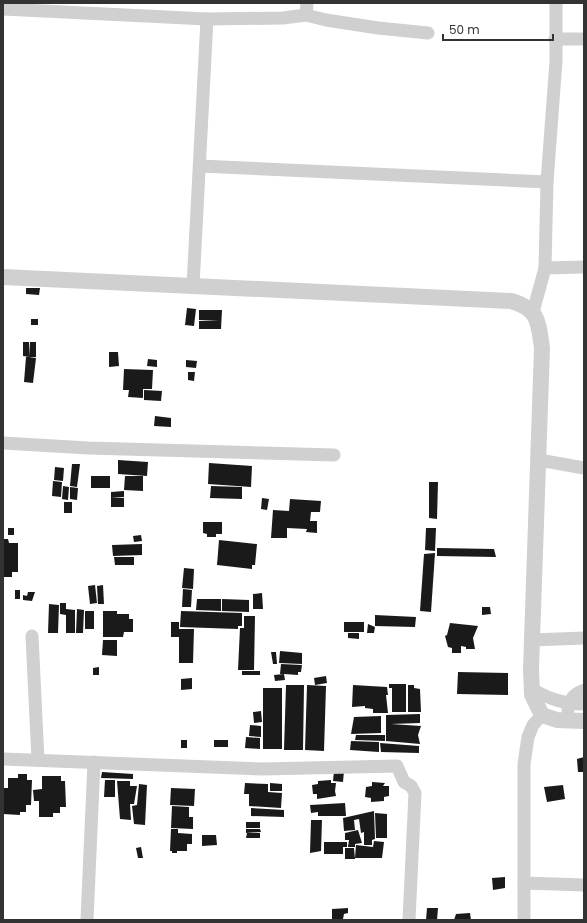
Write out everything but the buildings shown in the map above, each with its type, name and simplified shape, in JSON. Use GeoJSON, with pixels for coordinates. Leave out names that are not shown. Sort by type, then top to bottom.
{"type":"FeatureCollection","features":[{"type":"Feature","properties":{"kind":"street"},"geometry":{"type":"LineString","coordinates":[[533,312],[545,268],[547,182],[553,114],[556,3]]}},
{"type":"Feature","properties":{"kind":"street"},"geometry":{"type":"LineString","coordinates":[[3,9],[31,6],[143,9],[207,19],[284,18],[307,9],[326,20],[378,28],[428,33]]}},
{"type":"Feature","properties":{"kind":"street"},"geometry":{"type":"LineString","coordinates":[[193,286],[207,19]]}},
{"type":"Feature","properties":{"kind":"street"},"geometry":{"type":"LineString","coordinates":[[555,39],[584,39]]}},
{"type":"Feature","properties":{"kind":"street"},"geometry":{"type":"LineString","coordinates":[[200,166],[547,182]]}},
{"type":"Feature","properties":{"kind":"street"},"geometry":{"type":"LineString","coordinates":[[545,268],[584,267]]}},
{"type":"Feature","properties":{"kind":"street"},"geometry":{"type":"LineString","coordinates":[[3,277],[510,301],[525,305],[538,319],[542,348],[532,640],[532,695],[542,715],[557,720],[584,721]]}},
{"type":"Feature","properties":{"kind":"street"},"geometry":{"type":"LineString","coordinates":[[3,443],[88,448],[334,456]]}},
{"type":"Feature","properties":{"kind":"street"},"geometry":{"type":"LineString","coordinates":[[539,460],[584,468]]}},
{"type":"Feature","properties":{"kind":"street"},"geometry":{"type":"LineString","coordinates":[[32,636],[38,760]]}},
{"type":"Feature","properties":{"kind":"street"},"geometry":{"type":"LineString","coordinates":[[532,640],[584,638]]}},
{"type":"Feature","properties":{"kind":"street"},"geometry":{"type":"LineString","coordinates":[[532,689],[546,698],[569,704],[584,704]]}},
{"type":"Feature","properties":{"kind":"street"},"geometry":{"type":"LineString","coordinates":[[566,721],[569,704],[575,693],[584,690]]}},
{"type":"Feature","properties":{"kind":"street"},"geometry":{"type":"LineString","coordinates":[[524,920],[524,764],[528,737],[533,725],[542,715]]}},
{"type":"Feature","properties":{"kind":"street"},"geometry":{"type":"LineString","coordinates":[[3,759],[263,769],[397,766],[404,782],[411,786],[415,793],[409,920]]}},
{"type":"Feature","properties":{"kind":"street"},"geometry":{"type":"LineString","coordinates":[[87,920],[94,762]]}},
{"type":"Feature","properties":{"kind":"street"},"geometry":{"type":"LineString","coordinates":[[524,883],[584,885]]}}]}
